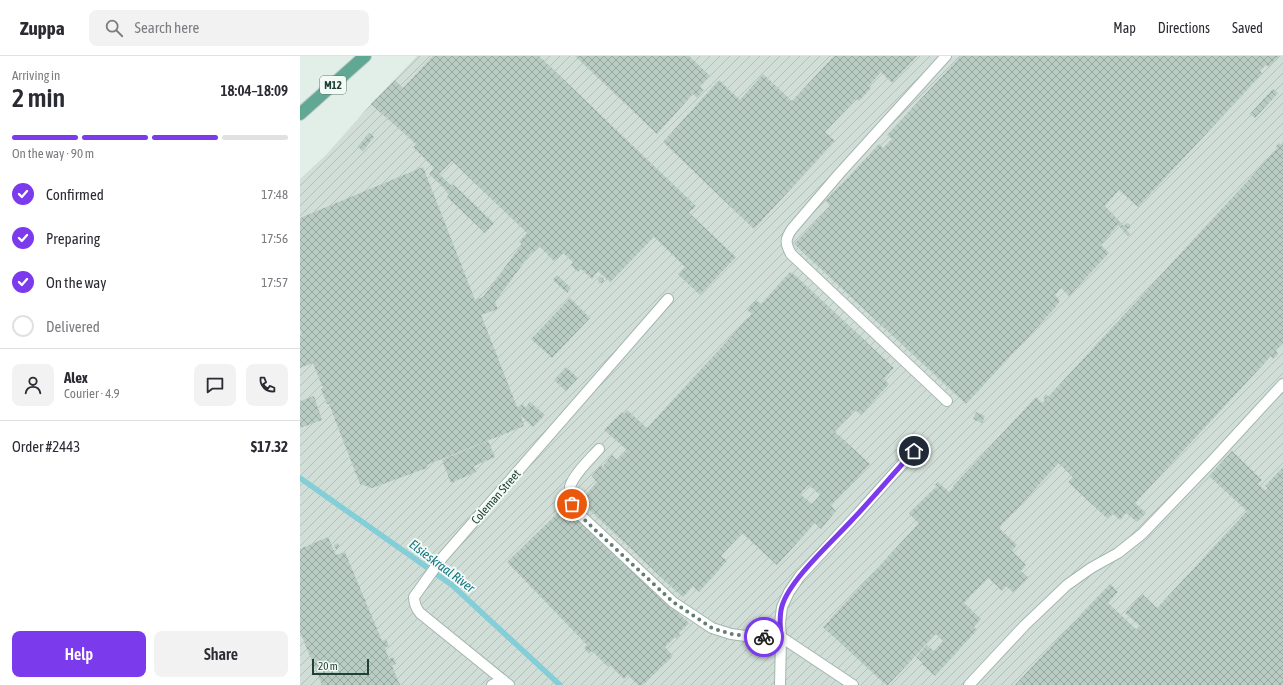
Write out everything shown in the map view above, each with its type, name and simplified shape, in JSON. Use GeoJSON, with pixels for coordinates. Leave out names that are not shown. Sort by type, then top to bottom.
{"type":"FeatureCollection","features":[{"type":"Feature","properties":{"kind":"main road","name":"M12"},"geometry":{"type":"LineString","coordinates":[[300,114],[365,56]]}},
{"type":"Feature","properties":{"kind":"lane"},"geometry":{"type":"LineString","coordinates":[[946,56],[839,174],[792,229],[787,237],[786,246],[791,254],[947,401]]}},
{"type":"Feature","properties":{"kind":"lane","name":"Coleman Street"},"geometry":{"type":"LineString","coordinates":[[506,683],[420,612],[414,602],[414,597],[442,558],[668,299]]}},
{"type":"Feature","properties":{"kind":"lane"},"geometry":{"type":"LineString","coordinates":[[969,685],[1024,626],[1067,584],[1091,568],[1118,553],[1142,534],[1283,384]]}},
{"type":"Feature","properties":{"kind":"lane"},"geometry":{"type":"LineString","coordinates":[[599,449],[576,476],[570,486],[572,504],[576,512],[673,602],[712,628],[731,634],[753,637],[781,637],[852,685]]}},
{"type":"Feature","properties":{"kind":"lane"},"geometry":{"type":"LineString","coordinates":[[780,685],[780,623],[782,607],[789,592],[796,581],[914,451]]}},
{"type":"Feature","properties":{"kind":"lane"},"geometry":{"type":"LineString","coordinates":[[492,685],[506,683]]}},
{"type":"Feature","properties":{"kind":"shaded area"},"geometry":{"type":"Polygon","coordinates":[[[417,56],[1283,56],[1283,685],[300,685],[300,179],[326,155],[371,104],[417,56]]]}},
{"type":"Feature","properties":{"kind":"building"},"geometry":{"type":"Polygon","coordinates":[[[433,56],[539,56],[696,206],[689,213],[736,257],[700,295],[678,274],[685,267],[654,237],[610,282],[598,271],[592,279],[581,269],[578,272],[571,265],[573,262],[563,253],[554,261],[539,246],[532,254],[531,253],[495,302],[498,309],[481,315],[517,407],[523,404],[525,408],[530,402],[545,415],[533,427],[521,416],[524,426],[427,465],[427,468],[372,488],[360,484],[329,404],[327,404],[321,389],[323,388],[313,363],[300,368],[300,336],[302,335],[300,329],[300,218],[423,167],[475,300],[483,297],[522,244],[519,242],[527,233],[452,161],[439,174],[452,186],[453,184],[494,223],[485,233],[447,197],[449,195],[446,192],[447,191],[429,174],[434,168],[413,147],[416,144],[371,104],[395,80],[403,88],[433,56]]]}},
{"type":"Feature","properties":{"kind":"building"},"geometry":{"type":"Polygon","coordinates":[[[575,56],[689,56],[710,76],[700,87],[704,90],[697,98],[693,94],[657,134],[575,56]]]}},
{"type":"Feature","properties":{"kind":"building"},"geometry":{"type":"Polygon","coordinates":[[[834,56],[917,56],[892,83],[881,72],[869,86],[871,88],[859,101],[856,99],[825,132],[835,141],[754,229],[663,142],[719,80],[740,100],[763,74],[792,101],[834,56]]]}},
{"type":"Feature","properties":{"kind":"building"},"geometry":{"type":"Polygon","coordinates":[[[961,56],[1279,56],[1268,67],[1266,65],[1260,71],[1262,74],[1138,207],[1119,190],[1105,206],[1124,226],[1126,223],[1130,224],[1130,228],[1126,229],[1130,234],[1128,236],[1118,225],[1101,245],[1109,253],[1069,296],[1061,288],[1055,295],[1060,301],[1055,308],[966,404],[794,244],[830,206],[826,201],[879,144],[883,148],[892,139],[887,135],[961,56]]]}},
{"type":"Feature","properties":{"kind":"building"},"geometry":{"type":"Polygon","coordinates":[[[1273,89],[1278,93],[1255,118],[1250,114],[1273,89]]]}},
{"type":"Feature","properties":{"kind":"building"},"geometry":{"type":"Polygon","coordinates":[[[369,133],[374,137],[363,151],[358,146],[369,133]]]}},
{"type":"Feature","properties":{"kind":"building"},"geometry":{"type":"Polygon","coordinates":[[[1283,142],[1283,343],[1276,351],[1278,354],[1273,359],[1271,356],[1135,503],[1146,513],[1137,522],[1126,513],[1120,520],[1113,514],[1108,519],[1068,482],[1073,477],[1059,463],[999,528],[1017,545],[1012,551],[1026,565],[1021,571],[1028,577],[1013,592],[1006,586],[1002,591],[988,577],[964,603],[981,619],[974,627],[977,630],[935,676],[916,657],[927,645],[934,651],[943,641],[936,634],[888,685],[886,685],[823,627],[919,523],[909,513],[936,487],[945,496],[935,485],[938,482],[949,492],[1036,397],[1042,403],[1045,400],[1043,398],[1046,394],[1048,397],[1277,149],[1276,146],[1279,143],[1281,145],[1283,142]]]}},
{"type":"Feature","properties":{"kind":"building"},"geometry":{"type":"Polygon","coordinates":[[[790,272],[894,368],[884,379],[889,384],[861,415],[855,410],[835,432],[870,464],[831,506],[836,511],[821,529],[815,523],[777,565],[742,533],[721,556],[727,561],[699,592],[693,586],[683,597],[580,501],[597,482],[592,476],[601,465],[607,471],[603,466],[612,455],[617,460],[627,450],[604,430],[622,412],[624,414],[627,410],[647,428],[752,314],[747,310],[756,300],[761,304],[790,272]],[[809,485],[800,494],[812,504],[820,495],[809,485]]]}},
{"type":"Feature","properties":{"kind":"building"},"geometry":{"type":"Polygon","coordinates":[[[557,275],[571,288],[567,293],[553,280],[557,275]]]}},
{"type":"Feature","properties":{"kind":"building"},"geometry":{"type":"Polygon","coordinates":[[[600,277],[603,278],[604,281],[602,283],[599,283],[598,279],[600,277]]]}},
{"type":"Feature","properties":{"kind":"building"},"geometry":{"type":"Polygon","coordinates":[[[570,298],[590,318],[552,358],[531,339],[570,298]]]}},
{"type":"Feature","properties":{"kind":"building"},"geometry":{"type":"Polygon","coordinates":[[[566,367],[578,378],[566,391],[554,380],[566,367]]]}},
{"type":"Feature","properties":{"kind":"building"},"geometry":{"type":"Polygon","coordinates":[[[314,396],[322,420],[300,428],[300,401],[314,396]]]}},
{"type":"Feature","properties":{"kind":"building"},"geometry":{"type":"Polygon","coordinates":[[[976,412],[985,416],[982,423],[973,419],[976,412]]]}},
{"type":"Feature","properties":{"kind":"building"},"geometry":{"type":"Polygon","coordinates":[[[488,441],[495,457],[474,466],[476,472],[451,483],[442,460],[488,441]]]}},
{"type":"Feature","properties":{"kind":"building"},"geometry":{"type":"Polygon","coordinates":[[[1232,451],[1262,480],[1258,484],[1266,491],[1268,488],[1265,486],[1283,467],[1283,685],[1015,685],[1110,584],[1118,592],[1108,603],[1137,630],[1140,626],[1125,613],[1142,594],[1157,608],[1247,511],[1209,476],[1232,451]]]}},
{"type":"Feature","properties":{"kind":"building"},"geometry":{"type":"Polygon","coordinates":[[[564,507],[689,623],[679,633],[680,635],[676,639],[675,637],[665,647],[673,656],[643,685],[638,685],[628,675],[624,679],[610,665],[608,667],[592,651],[589,654],[584,648],[587,645],[507,562],[564,507]]]}},
{"type":"Feature","properties":{"kind":"building"},"geometry":{"type":"Polygon","coordinates":[[[328,537],[336,555],[345,552],[382,641],[386,639],[389,646],[385,648],[389,659],[393,657],[396,664],[392,666],[400,685],[322,685],[300,632],[300,549],[328,537]]]}},
{"type":"Feature","properties":{"kind":"building"},"geometry":{"type":"Polygon","coordinates":[[[338,543],[340,547],[336,549],[334,545],[338,543]]]}},
{"type":"Feature","properties":{"kind":"waterway","name":"Elsieskraal River"},"geometry":{"type":"LineString","coordinates":[[300,478],[452,585],[560,685]]}},
{"type":"Feature","properties":{"kind":"way so far"},"geometry":{"type":"LineString","coordinates":[[572,504],[576,512],[673,602],[712,628],[731,634],[764,637]]}},
{"type":"Feature","properties":{"kind":"route"},"geometry":{"type":"LineString","coordinates":[[764,637],[781,637],[780,623],[782,607],[789,592],[800,576],[914,451]]}}]}
